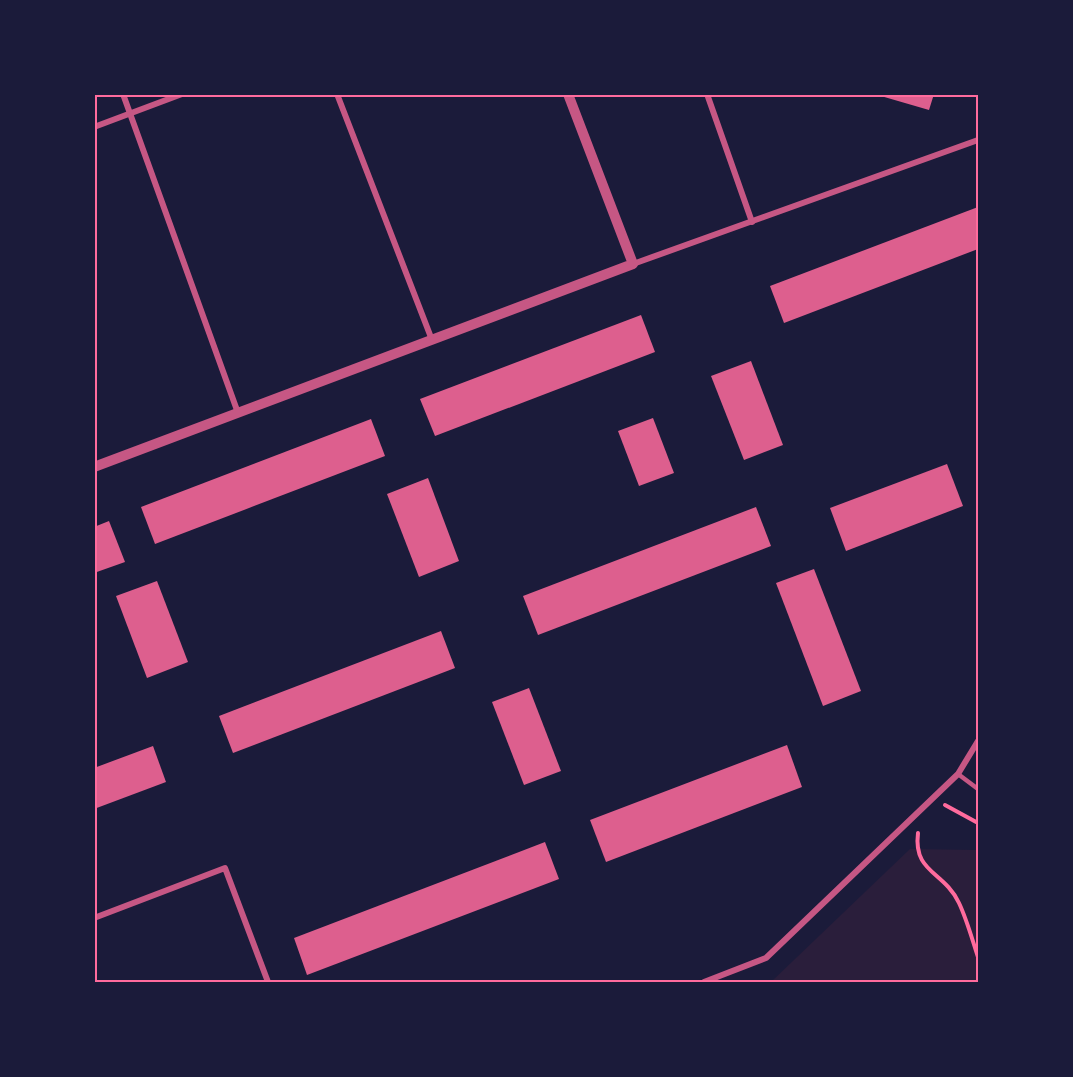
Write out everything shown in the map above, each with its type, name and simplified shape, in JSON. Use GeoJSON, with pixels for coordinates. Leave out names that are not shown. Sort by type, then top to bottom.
{"type":"FeatureCollection","features":[{"type":"Feature","properties":{"kind":"street"},"geometry":{"type":"LineString","coordinates":[[123,94],[238,413]]}},
{"type":"Feature","properties":{"kind":"street"},"geometry":{"type":"LineString","coordinates":[[94,127],[182,94]]}},
{"type":"Feature","properties":{"kind":"street"},"geometry":{"type":"LineString","coordinates":[[337,94],[432,340]]}},
{"type":"Feature","properties":{"kind":"street"},"geometry":{"type":"LineString","coordinates":[[568,94],[633,264]]}},
{"type":"Feature","properties":{"kind":"street"},"geometry":{"type":"LineString","coordinates":[[707,94],[752,222]]}},
{"type":"Feature","properties":{"kind":"street"},"geometry":{"type":"LineString","coordinates":[[94,467],[633,264],[978,140]]}},
{"type":"Feature","properties":{"kind":"street"},"geometry":{"type":"LineString","coordinates":[[704,982],[766,958],[958,774],[978,741]]}},
{"type":"Feature","properties":{"kind":"street"},"geometry":{"type":"LineString","coordinates":[[94,918],[225,868],[268,982]]}},
{"type":"Feature","properties":{"kind":"lane"},"geometry":{"type":"LineString","coordinates":[[958,774],[978,789]]}},
{"type":"Feature","properties":{"kind":"path"},"geometry":{"type":"LineString","coordinates":[[978,823],[941,803],[921,810],[916,847],[921,862],[950,887],[960,903],[978,957]]}},
{"type":"Feature","properties":{"kind":"shaded area"},"geometry":{"type":"Polygon","coordinates":[[[910,849],[978,850],[978,982],[771,982],[910,849]]]}},
{"type":"Feature","properties":{"kind":"building"},"geometry":{"type":"Polygon","coordinates":[[[874,94],[934,94],[929,110],[874,94]]]}},
{"type":"Feature","properties":{"kind":"building"},"geometry":{"type":"Polygon","coordinates":[[[978,207],[978,249],[784,323],[770,286],[978,207]]]}},
{"type":"Feature","properties":{"kind":"building"},"geometry":{"type":"Polygon","coordinates":[[[641,315],[655,352],[435,436],[420,399],[641,315]]]}},
{"type":"Feature","properties":{"kind":"building"},"geometry":{"type":"Polygon","coordinates":[[[751,361],[783,445],[744,460],[711,376],[751,361]]]}},
{"type":"Feature","properties":{"kind":"building"},"geometry":{"type":"Polygon","coordinates":[[[653,418],[674,473],[639,486],[618,431],[653,418]]]}},
{"type":"Feature","properties":{"kind":"building"},"geometry":{"type":"Polygon","coordinates":[[[371,419],[385,456],[155,544],[141,507],[371,419]]]}},
{"type":"Feature","properties":{"kind":"building"},"geometry":{"type":"Polygon","coordinates":[[[947,464],[963,506],[846,551],[830,508],[947,464]]]}},
{"type":"Feature","properties":{"kind":"building"},"geometry":{"type":"Polygon","coordinates":[[[428,478],[459,561],[419,577],[387,494],[428,478]]]}},
{"type":"Feature","properties":{"kind":"building"},"geometry":{"type":"Polygon","coordinates":[[[756,507],[771,546],[538,635],[523,596],[756,507]]]}},
{"type":"Feature","properties":{"kind":"building"},"geometry":{"type":"Polygon","coordinates":[[[109,521],[125,562],[94,573],[94,527],[109,521]]]}},
{"type":"Feature","properties":{"kind":"building"},"geometry":{"type":"Polygon","coordinates":[[[814,569],[861,691],[823,706],[776,583],[814,569]]]}},
{"type":"Feature","properties":{"kind":"building"},"geometry":{"type":"Polygon","coordinates":[[[157,581],[188,662],[147,678],[116,596],[157,581]]]}},
{"type":"Feature","properties":{"kind":"building"},"geometry":{"type":"Polygon","coordinates":[[[441,631],[455,668],[233,753],[219,716],[441,631]]]}},
{"type":"Feature","properties":{"kind":"building"},"geometry":{"type":"Polygon","coordinates":[[[529,688],[561,771],[524,785],[492,702],[529,688]]]}},
{"type":"Feature","properties":{"kind":"building"},"geometry":{"type":"Polygon","coordinates":[[[787,745],[802,787],[606,862],[590,820],[787,745]]]}},
{"type":"Feature","properties":{"kind":"building"},"geometry":{"type":"Polygon","coordinates":[[[153,746],[166,782],[94,809],[94,768],[153,746]]]}},
{"type":"Feature","properties":{"kind":"building"},"geometry":{"type":"Polygon","coordinates":[[[545,842],[559,879],[307,975],[294,938],[545,842]]]}}]}
